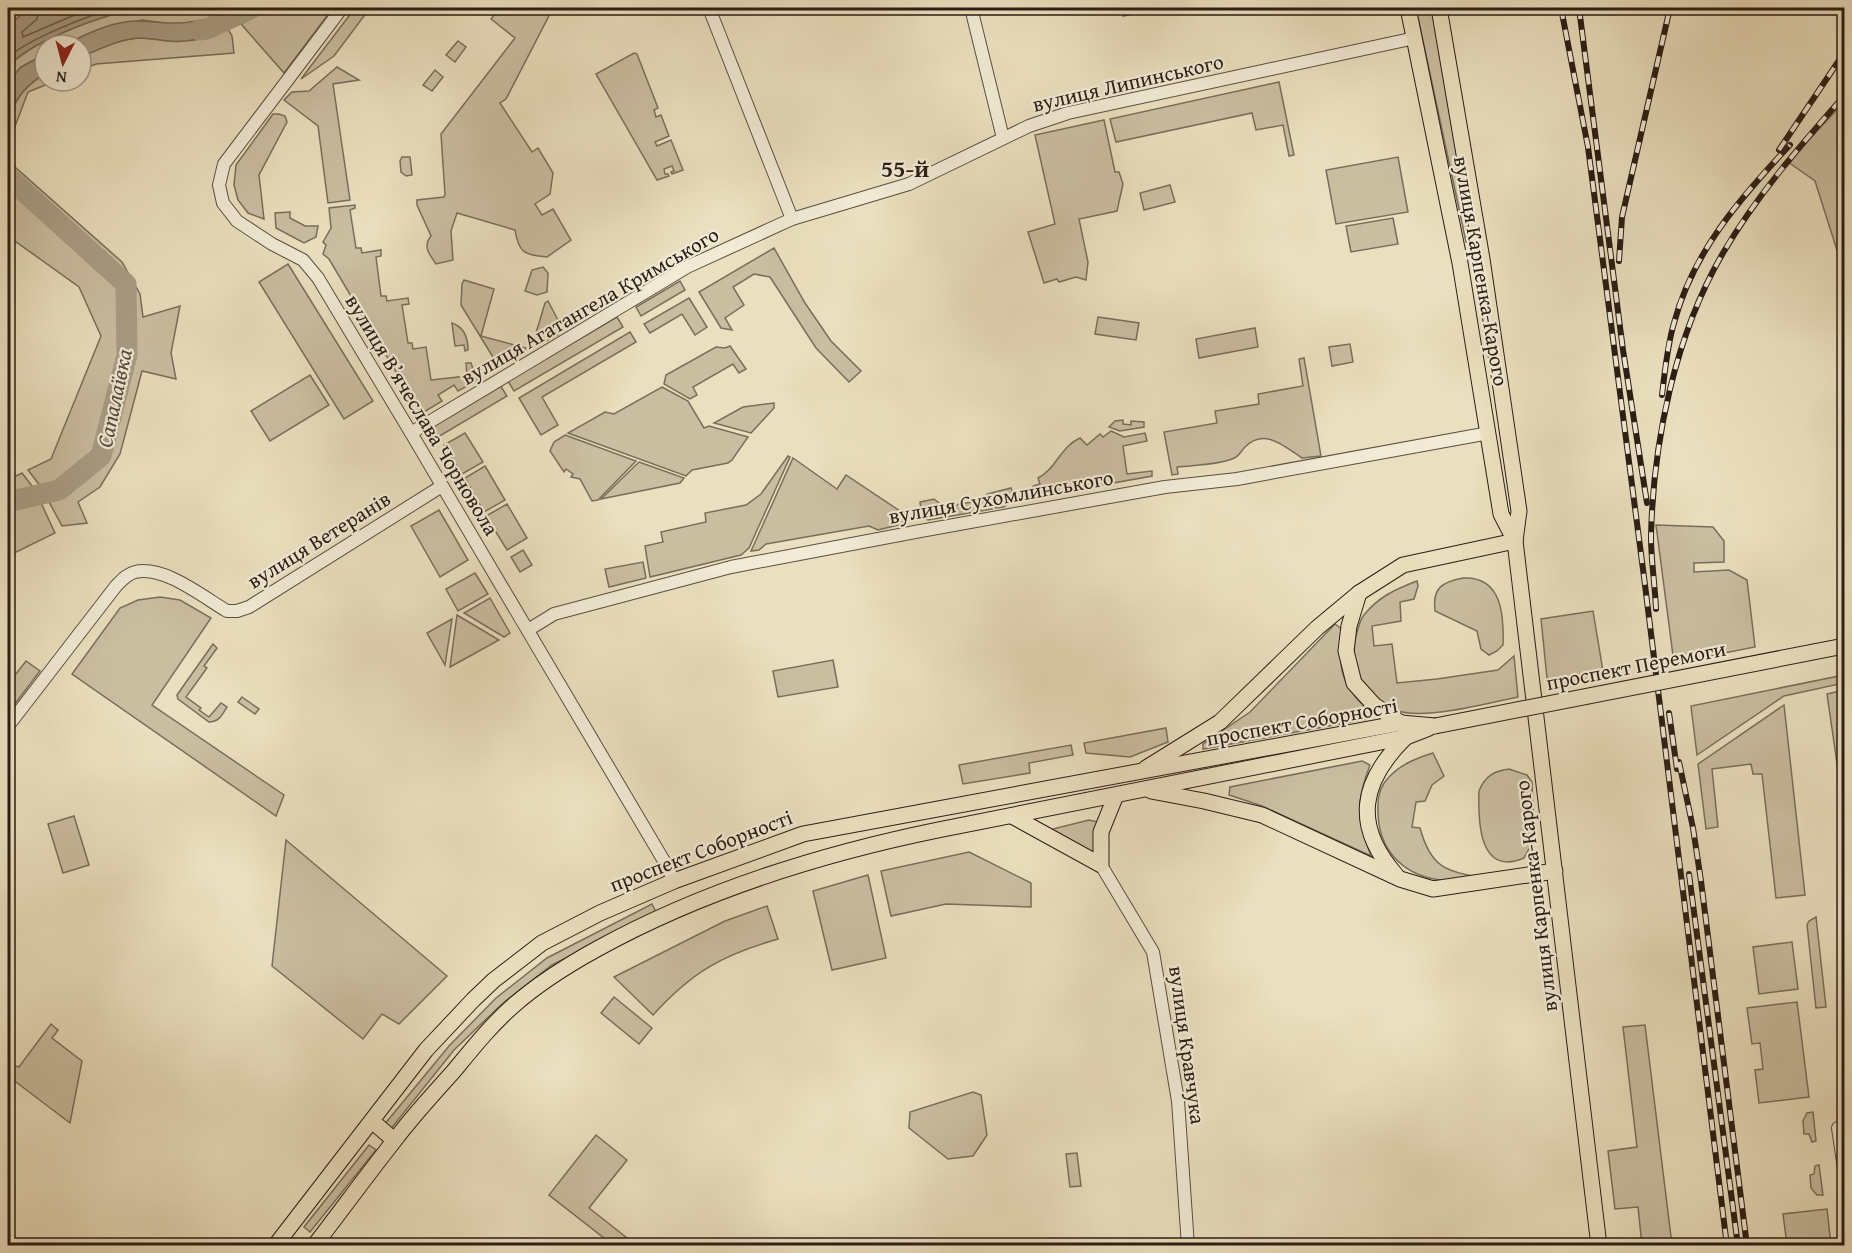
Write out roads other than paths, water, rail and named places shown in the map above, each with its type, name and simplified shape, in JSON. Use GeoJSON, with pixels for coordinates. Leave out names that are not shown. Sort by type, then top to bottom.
{"type":"FeatureCollection","features":[{"type":"Feature","properties":{"kind":"main road","name":"вулиця Карпенка-Карого"},"geometry":{"type":"LineString","coordinates":[[1408,8],[1460,263],[1501,514],[1515,541]]}},
{"type":"Feature","properties":{"kind":"main road","name":"вулиця Карпенка-Карого"},"geometry":{"type":"LineString","coordinates":[[1439,8],[1482,259],[1519,511],[1515,541],[1599,1245]]}},
{"type":"Feature","properties":{"kind":"main road"},"geometry":{"type":"LineString","coordinates":[[1460,263],[1482,259]]}},
{"type":"Feature","properties":{"kind":"main road"},"geometry":{"type":"LineString","coordinates":[[1138,773],[1221,722],[1317,628],[1359,593],[1403,565],[1515,541]]}},
{"type":"Feature","properties":{"kind":"main road"},"geometry":{"type":"LineString","coordinates":[[1359,593],[1349,626],[1346,651],[1354,683],[1374,705],[1403,730],[1376,774],[1368,792],[1367,812],[1370,833],[1382,859],[1400,879]]}},
{"type":"Feature","properties":{"kind":"main road","name":"проспект Перемоги"},"geometry":{"type":"LineString","coordinates":[[1435,726],[1845,646]]}},
{"type":"Feature","properties":{"kind":"main road","name":"проспект Соборності"},"geometry":{"type":"LineString","coordinates":[[275,1245],[426,1050],[494,980],[542,943],[600,913],[674,881],[803,834],[1138,773],[1435,726]]}},
{"type":"Feature","properties":{"kind":"main road","name":"проспект Соборності"},"geometry":{"type":"LineString","coordinates":[[314,1245],[394,1140],[491,1027],[515,1004],[563,968],[620,936],[685,906],[812,861],[921,833],[1142,790],[1403,730]]}},
{"type":"Feature","properties":{"kind":"main road"},"geometry":{"type":"LineString","coordinates":[[1142,790],[1204,801],[1262,815],[1400,879],[1433,889],[1555,871]]}},
{"type":"Feature","properties":{"kind":"main road"},"geometry":{"type":"LineString","coordinates":[[1012,816],[1101,865],[1101,832],[1116,795]]}},
{"type":"Feature","properties":{"kind":"main road"},"geometry":{"type":"LineString","coordinates":[[934,809],[938,830]]}},
{"type":"Feature","properties":{"kind":"main road"},"geometry":{"type":"LineString","coordinates":[[917,812],[921,833]]}},
{"type":"Feature","properties":{"kind":"main road"},"geometry":{"type":"LineString","coordinates":[[674,881],[685,906]]}},
{"type":"Feature","properties":{"kind":"main road"},"geometry":{"type":"LineString","coordinates":[[372,1121],[394,1140]]}},
{"type":"Feature","properties":{"kind":"street","name":"вулиця Вʼячеслава Чорновола"},"geometry":{"type":"LineString","coordinates":[[342,8],[224,164],[219,185],[223,203],[237,221],[272,244],[303,260],[318,278],[528,630],[674,881]]}},
{"type":"Feature","properties":{"kind":"street"},"geometry":{"type":"LineString","coordinates":[[709,8],[792,219]]}},
{"type":"Feature","properties":{"kind":"street"},"geometry":{"type":"LineString","coordinates":[[972,8],[1003,138]]}},
{"type":"Feature","properties":{"kind":"street","name":"вулиця Липинського"},"geometry":{"type":"LineString","coordinates":[[792,219],[909,184],[1029,126],[1068,113],[1415,38]]}},
{"type":"Feature","properties":{"kind":"street","name":"вулиця Агатангела Кримського"},"geometry":{"type":"LineString","coordinates":[[411,432],[687,267],[763,230],[792,219]]}},
{"type":"Feature","properties":{"kind":"street","name":"вулиця Сухомлинського"},"geometry":{"type":"LineString","coordinates":[[528,630],[554,614],[731,567],[1155,489],[1237,479],[1489,433]]}},
{"type":"Feature","properties":{"kind":"street","name":"вулиця Ветеранів"},"geometry":{"type":"LineString","coordinates":[[8,726],[116,586],[127,576],[142,571],[163,573],[227,611],[237,611],[249,607],[442,486]]}},
{"type":"Feature","properties":{"kind":"street","name":"вулиця Кравчука"},"geometry":{"type":"LineString","coordinates":[[1101,865],[1153,952],[1178,1101],[1188,1245]]}},
{"type":"Feature","properties":{"kind":"street"},"geometry":{"type":"LineString","coordinates":[[1841,1127],[1845,1169]]}},
{"type":"Feature","properties":{"kind":"water"},"geometry":{"type":"Polygon","coordinates":[[[28,8],[124,8],[121,12],[63,33],[33,33],[33,47],[8,67],[8,26],[28,8]]]}},
{"type":"Feature","properties":{"kind":"water"},"geometry":{"type":"Polygon","coordinates":[[[270,8],[241,24],[233,9],[270,8]]]}},
{"type":"Feature","properties":{"kind":"water"},"geometry":{"type":"Polygon","coordinates":[[[222,16],[228,29],[214,35],[184,41],[143,38],[125,40],[93,52],[93,33],[90,33],[117,23],[197,21],[222,16]]]}},
{"type":"Feature","properties":{"kind":"water"},"geometry":{"type":"Polygon","coordinates":[[[33,60],[33,82],[23,92],[8,116],[8,82],[21,67],[33,60]]]}},
{"type":"Feature","properties":{"kind":"waterway","name":"Сапалаївка"},"geometry":{"type":"LineString","coordinates":[[199,30],[207,29],[252,8]]}},
{"type":"Feature","properties":{"kind":"waterway","name":"Сапалаївка"},"geometry":{"type":"LineString","coordinates":[[8,177],[126,284],[127,355],[101,456],[59,490],[8,502]]}},
{"type":"Feature","properties":{"kind":"railway"},"geometry":{"type":"LineString","coordinates":[[1561,8],[1588,147],[1727,1246]]}},
{"type":"Feature","properties":{"kind":"railway"},"geometry":{"type":"LineString","coordinates":[[1579,8],[1623,350],[1647,503]]}},
{"type":"Feature","properties":{"kind":"railway"},"geometry":{"type":"LineString","coordinates":[[1619,261],[1622,217],[1670,8]]}},
{"type":"Feature","properties":{"kind":"railway"},"geometry":{"type":"LineString","coordinates":[[1779,150],[1844,53]]}},
{"type":"Feature","properties":{"kind":"railway"},"geometry":{"type":"LineString","coordinates":[[1656,609],[1651,537],[1656,464],[1670,390],[1692,319],[1723,253],[1750,211],[1795,152],[1844,96]]}},
{"type":"Feature","properties":{"kind":"railway"},"geometry":{"type":"LineString","coordinates":[[1662,395],[1672,332],[1682,297],[1693,273],[1720,227],[1753,185],[1790,145]]}},
{"type":"Feature","properties":{"kind":"railway"},"geometry":{"type":"LineString","coordinates":[[1669,713],[1677,769]]}},
{"type":"Feature","properties":{"kind":"railway"},"geometry":{"type":"LineString","coordinates":[[1679,762],[1701,881],[1747,1246]]}},
{"type":"Feature","properties":{"kind":"railway"},"geometry":{"type":"LineString","coordinates":[[1689,874],[1738,1246]]}},
{"type":"Feature","properties":{"kind":"district","name":"55-й"},"geometry":{"type":"Point","coordinates":[905,169]}}]}
